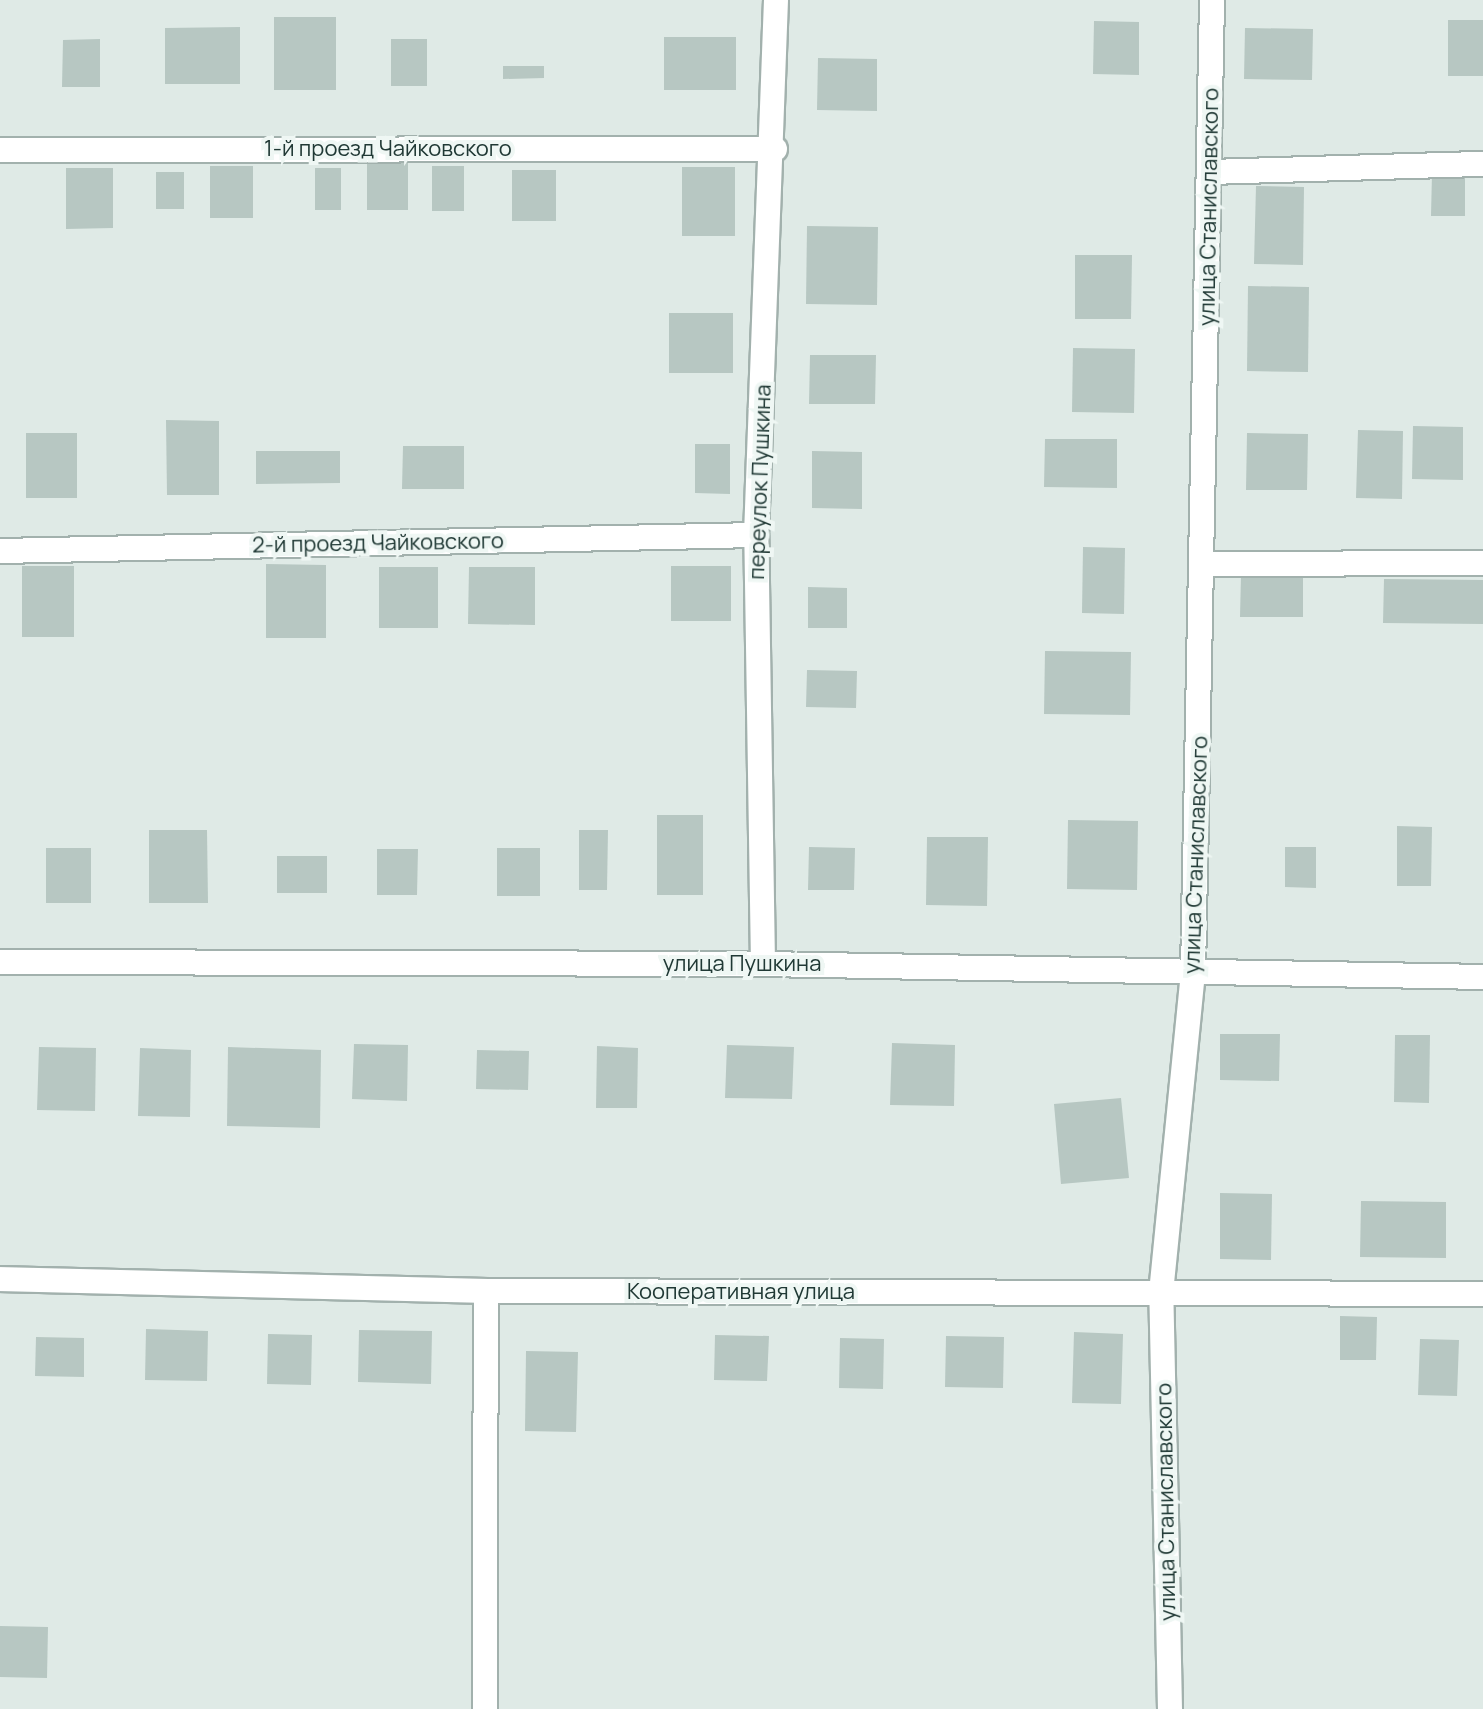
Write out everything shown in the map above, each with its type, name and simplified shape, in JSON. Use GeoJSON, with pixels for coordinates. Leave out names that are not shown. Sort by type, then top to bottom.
{"type":"FeatureCollection","features":[{"type":"Feature","properties":{"kind":"street","name":"переулок Пушкина"},"geometry":{"type":"LineString","coordinates":[[763,964],[756,535],[775,149],[776,0]]}},
{"type":"Feature","properties":{"kind":"street","name":"улица Станиславского"},"geometry":{"type":"LineString","coordinates":[[1170,1709],[1161,1293],[1193,972],[1212,0]]}},
{"type":"Feature","properties":{"kind":"street","name":"1-й проезд Чайковского"},"geometry":{"type":"LineString","coordinates":[[0,150],[775,149]]}},
{"type":"Feature","properties":{"kind":"street"},"geometry":{"type":"LineString","coordinates":[[1209,172],[1483,164]]}},
{"type":"Feature","properties":{"kind":"street","name":"2-й проезд Чайковского"},"geometry":{"type":"LineString","coordinates":[[0,551],[756,535]]}},
{"type":"Feature","properties":{"kind":"street"},"geometry":{"type":"LineString","coordinates":[[1203,564],[1483,563]]}},
{"type":"Feature","properties":{"kind":"street","name":"улица Пушкина"},"geometry":{"type":"LineString","coordinates":[[0,962],[763,964],[1483,977]]}},
{"type":"Feature","properties":{"kind":"street","name":"Кооперативная улица"},"geometry":{"type":"LineString","coordinates":[[0,1279],[486,1291],[1483,1294]]}},
{"type":"Feature","properties":{"kind":"street"},"geometry":{"type":"LineString","coordinates":[[485,1709],[486,1291]]}},
{"type":"Feature","properties":{"kind":"building"},"geometry":{"type":"Polygon","coordinates":[[[274,17],[336,17],[336,90],[274,90],[274,17]]]}},
{"type":"Feature","properties":{"kind":"building"},"geometry":{"type":"Polygon","coordinates":[[[1448,20],[1483,20],[1483,76],[1448,76],[1448,20]]]}},
{"type":"Feature","properties":{"kind":"building"},"geometry":{"type":"Polygon","coordinates":[[[1094,21],[1139,22],[1139,75],[1093,74],[1094,21]]]}},
{"type":"Feature","properties":{"kind":"building"},"geometry":{"type":"Polygon","coordinates":[[[240,27],[240,84],[165,84],[165,28],[240,27]]]}},
{"type":"Feature","properties":{"kind":"building"},"geometry":{"type":"Polygon","coordinates":[[[1245,28],[1313,29],[1312,80],[1244,79],[1245,28]]]}},
{"type":"Feature","properties":{"kind":"building"},"geometry":{"type":"Polygon","coordinates":[[[664,37],[736,37],[736,90],[664,90],[664,37]]]}},
{"type":"Feature","properties":{"kind":"building"},"geometry":{"type":"Polygon","coordinates":[[[100,39],[100,87],[62,87],[63,40],[100,39]]]}},
{"type":"Feature","properties":{"kind":"building"},"geometry":{"type":"Polygon","coordinates":[[[391,39],[427,39],[427,86],[391,86],[391,39]]]}},
{"type":"Feature","properties":{"kind":"building"},"geometry":{"type":"Polygon","coordinates":[[[818,58],[877,59],[877,111],[817,110],[818,58]]]}},
{"type":"Feature","properties":{"kind":"building"},"geometry":{"type":"Polygon","coordinates":[[[503,66],[544,66],[544,78],[503,79],[503,66]]]}},
{"type":"Feature","properties":{"kind":"building"},"geometry":{"type":"Polygon","coordinates":[[[367,163],[408,163],[408,210],[367,210],[367,163]]]}},
{"type":"Feature","properties":{"kind":"building"},"geometry":{"type":"Polygon","coordinates":[[[210,166],[253,166],[253,218],[210,218],[210,166]]]}},
{"type":"Feature","properties":{"kind":"building"},"geometry":{"type":"Polygon","coordinates":[[[432,166],[464,166],[464,211],[432,211],[432,166]]]}},
{"type":"Feature","properties":{"kind":"building"},"geometry":{"type":"Polygon","coordinates":[[[682,167],[735,167],[735,236],[682,236],[682,167]]]}},
{"type":"Feature","properties":{"kind":"building"},"geometry":{"type":"Polygon","coordinates":[[[66,168],[113,168],[113,228],[66,229],[66,168]]]}},
{"type":"Feature","properties":{"kind":"building"},"geometry":{"type":"Polygon","coordinates":[[[315,168],[341,168],[341,210],[315,210],[315,168]]]}},
{"type":"Feature","properties":{"kind":"building"},"geometry":{"type":"Polygon","coordinates":[[[512,170],[556,170],[556,221],[512,221],[512,170]]]}},
{"type":"Feature","properties":{"kind":"building"},"geometry":{"type":"Polygon","coordinates":[[[156,172],[184,172],[184,209],[156,209],[156,172]]]}},
{"type":"Feature","properties":{"kind":"building"},"geometry":{"type":"Polygon","coordinates":[[[1432,173],[1465,173],[1465,216],[1431,216],[1432,173]]]}},
{"type":"Feature","properties":{"kind":"building"},"geometry":{"type":"Polygon","coordinates":[[[1256,186],[1304,187],[1303,265],[1254,264],[1256,186]]]}},
{"type":"Feature","properties":{"kind":"building"},"geometry":{"type":"Polygon","coordinates":[[[807,226],[878,227],[877,305],[806,304],[807,226]]]}},
{"type":"Feature","properties":{"kind":"building"},"geometry":{"type":"Polygon","coordinates":[[[1075,255],[1132,255],[1131,319],[1075,319],[1075,255]]]}},
{"type":"Feature","properties":{"kind":"building"},"geometry":{"type":"Polygon","coordinates":[[[1248,286],[1309,287],[1308,372],[1247,371],[1248,286]]]}},
{"type":"Feature","properties":{"kind":"building"},"geometry":{"type":"Polygon","coordinates":[[[669,313],[733,313],[733,373],[669,373],[669,313]]]}},
{"type":"Feature","properties":{"kind":"building"},"geometry":{"type":"Polygon","coordinates":[[[1073,348],[1135,349],[1134,413],[1072,412],[1073,348]]]}},
{"type":"Feature","properties":{"kind":"building"},"geometry":{"type":"Polygon","coordinates":[[[810,355],[876,355],[875,404],[809,404],[810,355]]]}},
{"type":"Feature","properties":{"kind":"building"},"geometry":{"type":"Polygon","coordinates":[[[166,420],[219,421],[219,495],[167,495],[166,420]]]}},
{"type":"Feature","properties":{"kind":"building"},"geometry":{"type":"Polygon","coordinates":[[[1413,426],[1463,427],[1463,480],[1412,479],[1413,426]]]}},
{"type":"Feature","properties":{"kind":"building"},"geometry":{"type":"Polygon","coordinates":[[[1358,430],[1403,431],[1402,499],[1356,498],[1358,430]]]}},
{"type":"Feature","properties":{"kind":"building"},"geometry":{"type":"Polygon","coordinates":[[[26,433],[77,433],[77,498],[26,498],[26,433]]]}},
{"type":"Feature","properties":{"kind":"building"},"geometry":{"type":"Polygon","coordinates":[[[1247,433],[1308,434],[1307,490],[1246,490],[1247,433]]]}},
{"type":"Feature","properties":{"kind":"building"},"geometry":{"type":"Polygon","coordinates":[[[1045,439],[1117,439],[1117,488],[1044,487],[1045,439]]]}},
{"type":"Feature","properties":{"kind":"building"},"geometry":{"type":"Polygon","coordinates":[[[695,444],[730,444],[730,494],[695,493],[695,444]]]}},
{"type":"Feature","properties":{"kind":"building"},"geometry":{"type":"Polygon","coordinates":[[[403,446],[464,446],[464,489],[402,489],[403,446]]]}},
{"type":"Feature","properties":{"kind":"building"},"geometry":{"type":"Polygon","coordinates":[[[256,451],[340,451],[340,483],[256,484],[256,451]]]}},
{"type":"Feature","properties":{"kind":"building"},"geometry":{"type":"Polygon","coordinates":[[[812,451],[862,452],[862,509],[812,508],[812,451]]]}},
{"type":"Feature","properties":{"kind":"building"},"geometry":{"type":"Polygon","coordinates":[[[1083,547],[1125,548],[1124,614],[1082,613],[1083,547]]]}},
{"type":"Feature","properties":{"kind":"building"},"geometry":{"type":"Polygon","coordinates":[[[266,564],[326,565],[326,638],[266,638],[266,564]]]}},
{"type":"Feature","properties":{"kind":"building"},"geometry":{"type":"Polygon","coordinates":[[[22,566],[74,566],[74,637],[22,637],[22,566]]]}},
{"type":"Feature","properties":{"kind":"building"},"geometry":{"type":"Polygon","coordinates":[[[671,566],[731,566],[731,621],[671,621],[671,566]]]}},
{"type":"Feature","properties":{"kind":"building"},"geometry":{"type":"Polygon","coordinates":[[[379,567],[438,567],[438,628],[379,628],[379,567]]]}},
{"type":"Feature","properties":{"kind":"building"},"geometry":{"type":"Polygon","coordinates":[[[469,567],[535,567],[535,625],[468,624],[469,567]]]}},
{"type":"Feature","properties":{"kind":"building"},"geometry":{"type":"Polygon","coordinates":[[[1241,575],[1303,576],[1303,617],[1240,617],[1241,575]]]}},
{"type":"Feature","properties":{"kind":"building"},"geometry":{"type":"Polygon","coordinates":[[[1384,579],[1483,580],[1483,624],[1383,623],[1384,579]]]}},
{"type":"Feature","properties":{"kind":"building"},"geometry":{"type":"Polygon","coordinates":[[[808,587],[847,588],[847,628],[808,628],[808,587]]]}},
{"type":"Feature","properties":{"kind":"building"},"geometry":{"type":"Polygon","coordinates":[[[1045,651],[1131,652],[1130,715],[1044,714],[1045,651]]]}},
{"type":"Feature","properties":{"kind":"building"},"geometry":{"type":"Polygon","coordinates":[[[807,670],[857,671],[856,708],[806,707],[807,670]]]}},
{"type":"Feature","properties":{"kind":"building"},"geometry":{"type":"Polygon","coordinates":[[[657,815],[703,815],[703,895],[657,895],[657,815]]]}},
{"type":"Feature","properties":{"kind":"building"},"geometry":{"type":"Polygon","coordinates":[[[1068,820],[1138,821],[1137,890],[1067,889],[1068,820]]]}},
{"type":"Feature","properties":{"kind":"building"},"geometry":{"type":"Polygon","coordinates":[[[1397,826],[1432,827],[1431,886],[1397,886],[1397,826]]]}},
{"type":"Feature","properties":{"kind":"building"},"geometry":{"type":"Polygon","coordinates":[[[149,830],[207,830],[208,903],[149,903],[149,830]]]}},
{"type":"Feature","properties":{"kind":"building"},"geometry":{"type":"Polygon","coordinates":[[[579,830],[608,830],[607,890],[579,890],[579,830]]]}},
{"type":"Feature","properties":{"kind":"building"},"geometry":{"type":"Polygon","coordinates":[[[927,837],[988,837],[987,906],[926,905],[927,837]]]}},
{"type":"Feature","properties":{"kind":"building"},"geometry":{"type":"Polygon","coordinates":[[[809,847],[855,848],[854,890],[808,890],[809,847]]]}},
{"type":"Feature","properties":{"kind":"building"},"geometry":{"type":"Polygon","coordinates":[[[1285,847],[1316,847],[1316,888],[1285,887],[1285,847]]]}},
{"type":"Feature","properties":{"kind":"building"},"geometry":{"type":"Polygon","coordinates":[[[46,848],[91,848],[91,903],[46,903],[46,848]]]}},
{"type":"Feature","properties":{"kind":"building"},"geometry":{"type":"Polygon","coordinates":[[[497,848],[540,848],[540,896],[497,896],[497,848]]]}},
{"type":"Feature","properties":{"kind":"building"},"geometry":{"type":"Polygon","coordinates":[[[377,849],[418,849],[417,895],[377,895],[377,849]]]}},
{"type":"Feature","properties":{"kind":"building"},"geometry":{"type":"Polygon","coordinates":[[[277,856],[327,856],[327,893],[277,893],[277,856]]]}},
{"type":"Feature","properties":{"kind":"building"},"geometry":{"type":"Polygon","coordinates":[[[1220,1034],[1280,1034],[1279,1081],[1220,1080],[1220,1034]]]}},
{"type":"Feature","properties":{"kind":"building"},"geometry":{"type":"Polygon","coordinates":[[[1395,1035],[1430,1035],[1429,1103],[1394,1102],[1395,1035]]]}},
{"type":"Feature","properties":{"kind":"building"},"geometry":{"type":"Polygon","coordinates":[[[892,1043],[955,1045],[954,1106],[890,1105],[892,1043]]]}},
{"type":"Feature","properties":{"kind":"building"},"geometry":{"type":"Polygon","coordinates":[[[354,1044],[408,1045],[407,1101],[352,1099],[354,1044]]]}},
{"type":"Feature","properties":{"kind":"building"},"geometry":{"type":"Polygon","coordinates":[[[727,1045],[794,1047],[792,1099],[725,1098],[727,1045]]]}},
{"type":"Feature","properties":{"kind":"building"},"geometry":{"type":"Polygon","coordinates":[[[597,1046],[638,1048],[637,1108],[596,1108],[597,1046]]]}},
{"type":"Feature","properties":{"kind":"building"},"geometry":{"type":"Polygon","coordinates":[[[39,1047],[96,1048],[95,1111],[37,1110],[39,1047]]]}},
{"type":"Feature","properties":{"kind":"building"},"geometry":{"type":"Polygon","coordinates":[[[228,1047],[321,1050],[320,1128],[227,1126],[228,1047]]]}},
{"type":"Feature","properties":{"kind":"building"},"geometry":{"type":"Polygon","coordinates":[[[140,1048],[191,1050],[190,1117],[138,1116],[140,1048]]]}},
{"type":"Feature","properties":{"kind":"building"},"geometry":{"type":"Polygon","coordinates":[[[477,1050],[529,1051],[528,1090],[476,1089],[477,1050]]]}},
{"type":"Feature","properties":{"kind":"building"},"geometry":{"type":"Polygon","coordinates":[[[1121,1098],[1129,1178],[1061,1184],[1054,1104],[1121,1098]]]}},
{"type":"Feature","properties":{"kind":"building"},"geometry":{"type":"Polygon","coordinates":[[[1220,1193],[1272,1194],[1271,1260],[1220,1259],[1220,1193]]]}},
{"type":"Feature","properties":{"kind":"building"},"geometry":{"type":"Polygon","coordinates":[[[1361,1201],[1446,1202],[1446,1258],[1360,1257],[1361,1201]]]}},
{"type":"Feature","properties":{"kind":"building"},"geometry":{"type":"Polygon","coordinates":[[[1340,1316],[1377,1317],[1376,1360],[1340,1360],[1340,1316]]]}},
{"type":"Feature","properties":{"kind":"building"},"geometry":{"type":"Polygon","coordinates":[[[146,1329],[208,1331],[207,1381],[145,1380],[146,1329]]]}},
{"type":"Feature","properties":{"kind":"building"},"geometry":{"type":"Polygon","coordinates":[[[359,1330],[432,1331],[431,1384],[358,1382],[359,1330]]]}},
{"type":"Feature","properties":{"kind":"building"},"geometry":{"type":"Polygon","coordinates":[[[1074,1332],[1123,1334],[1121,1404],[1072,1403],[1074,1332]]]}},
{"type":"Feature","properties":{"kind":"building"},"geometry":{"type":"Polygon","coordinates":[[[268,1334],[312,1335],[311,1385],[267,1384],[268,1334]]]}},
{"type":"Feature","properties":{"kind":"building"},"geometry":{"type":"Polygon","coordinates":[[[715,1335],[769,1336],[767,1381],[714,1380],[715,1335]]]}},
{"type":"Feature","properties":{"kind":"building"},"geometry":{"type":"Polygon","coordinates":[[[946,1336],[1004,1337],[1003,1388],[945,1387],[946,1336]]]}},
{"type":"Feature","properties":{"kind":"building"},"geometry":{"type":"Polygon","coordinates":[[[36,1337],[84,1338],[84,1377],[35,1376],[36,1337]]]}},
{"type":"Feature","properties":{"kind":"building"},"geometry":{"type":"Polygon","coordinates":[[[840,1338],[884,1339],[883,1389],[839,1388],[840,1338]]]}},
{"type":"Feature","properties":{"kind":"building"},"geometry":{"type":"Polygon","coordinates":[[[1420,1339],[1459,1340],[1457,1396],[1418,1395],[1420,1339]]]}},
{"type":"Feature","properties":{"kind":"building"},"geometry":{"type":"Polygon","coordinates":[[[526,1351],[578,1352],[576,1432],[525,1431],[526,1351]]]}},
{"type":"Feature","properties":{"kind":"building"},"geometry":{"type":"Polygon","coordinates":[[[0,1626],[48,1627],[47,1678],[0,1677],[0,1626]]]}}]}
